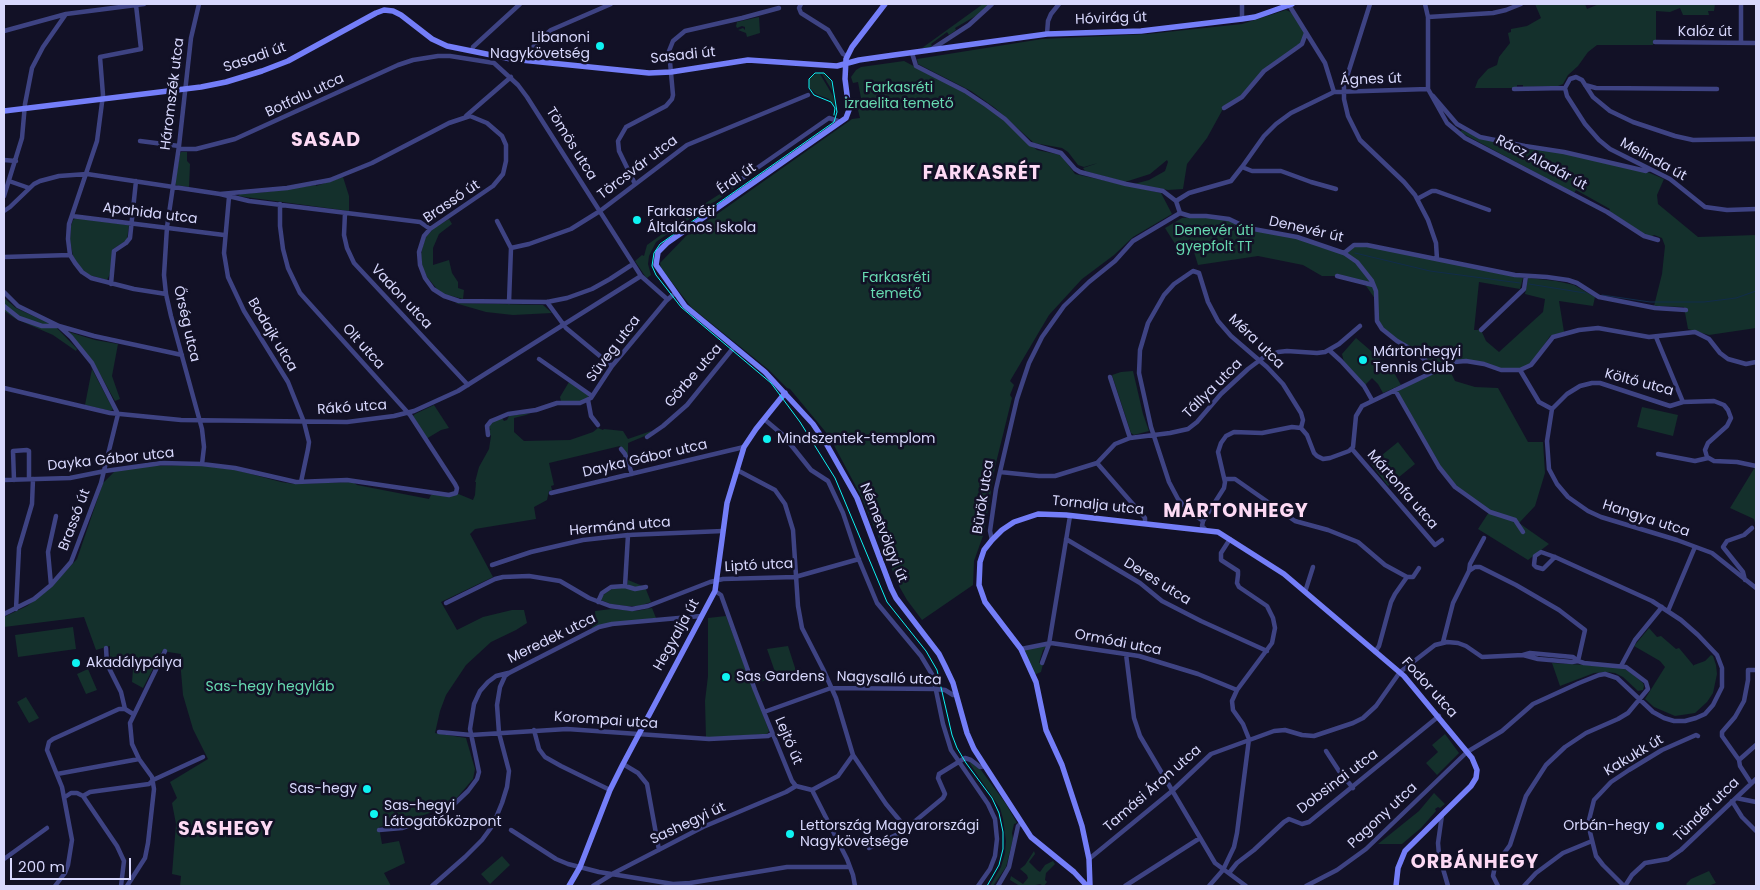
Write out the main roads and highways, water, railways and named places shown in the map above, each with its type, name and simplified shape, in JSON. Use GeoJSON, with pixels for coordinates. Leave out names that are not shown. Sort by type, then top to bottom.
{"type":"FeatureCollection","features":[{"type":"Feature","properties":{"kind":"waterway"},"geometry":{"type":"LineString","coordinates":[[1355,253],[1430,271],[1520,283]]}},
{"type":"Feature","properties":{"kind":"waterway"},"geometry":{"type":"LineString","coordinates":[[1529,284],[1585,293]]}},
{"type":"Feature","properties":{"kind":"waterway"},"geometry":{"type":"LineString","coordinates":[[1602,295],[1650,302],[1704,302],[1736,298],[1756,291]]}},
{"type":"Feature","properties":{"kind":"tram line"},"geometry":{"type":"LineString","coordinates":[[834,115],[835,108],[831,102],[814,95],[809,88],[809,79],[815,73],[824,73],[832,81],[837,112],[834,122],[660,244],[654,253],[652,266],[656,275],[681,307],[771,383],[800,422],[835,478],[887,602],[926,651],[937,670],[952,735],[957,748],[992,798],[999,813],[1003,832],[1003,849],[999,865],[987,886]]}},
{"type":"Feature","properties":{"kind":"place","name":"Libanoni Nagykövetség"},"geometry":{"type":"Point","coordinates":[600,46]}},
{"type":"Feature","properties":{"kind":"place","name":"Farkasréti Általános Iskola"},"geometry":{"type":"Point","coordinates":[637,220]}},
{"type":"Feature","properties":{"kind":"place","name":"Mártonhegyi Tennis Club"},"geometry":{"type":"Point","coordinates":[1363,360]}},
{"type":"Feature","properties":{"kind":"place","name":"Mindszentek-templom"},"geometry":{"type":"Point","coordinates":[767,439]}},
{"type":"Feature","properties":{"kind":"place","name":"Akadálypálya"},"geometry":{"type":"Point","coordinates":[76,663]}},
{"type":"Feature","properties":{"kind":"place","name":"Sas Gardens"},"geometry":{"type":"Point","coordinates":[726,677]}},
{"type":"Feature","properties":{"kind":"place","name":"Sas-hegy"},"geometry":{"type":"Point","coordinates":[367,789]}},
{"type":"Feature","properties":{"kind":"place","name":"Sas-hegyi Látogatóközpont"},"geometry":{"type":"Point","coordinates":[374,814]}},
{"type":"Feature","properties":{"kind":"place","name":"Orbán-hegy"},"geometry":{"type":"Point","coordinates":[1660,826]}},
{"type":"Feature","properties":{"kind":"place","name":"Lettország Magyarországi Nagykövetsége"},"geometry":{"type":"Point","coordinates":[790,834]}},
{"type":"Feature","properties":{"kind":"district","name":"SASAD"},"geometry":{"type":"Point","coordinates":[326,141]}},
{"type":"Feature","properties":{"kind":"district","name":"FARKASRÉT"},"geometry":{"type":"Point","coordinates":[982,174]}},
{"type":"Feature","properties":{"kind":"district","name":"MÁRTONHEGY"},"geometry":{"type":"Point","coordinates":[1236,512]}},
{"type":"Feature","properties":{"kind":"district","name":"SASHEGY"},"geometry":{"type":"Point","coordinates":[226,830]}},
{"type":"Feature","properties":{"kind":"district","name":"ORBÁNHEGY"},"geometry":{"type":"Point","coordinates":[1475,863]}},
{"type":"Feature","properties":{"kind":"park label","name":"Farkasréti izraelita temető"},"geometry":{"type":"Point","coordinates":[899,96]}},
{"type":"Feature","properties":{"kind":"park label","name":"Denevér úti gyepfolt TT"},"geometry":{"type":"Point","coordinates":[1214,240]}},
{"type":"Feature","properties":{"kind":"park label","name":"Farkasréti temető"},"geometry":{"type":"Point","coordinates":[896,286]}},
{"type":"Feature","properties":{"kind":"park label","name":"Sas-hegy hegyláb"},"geometry":{"type":"Point","coordinates":[270,687]}}]}
